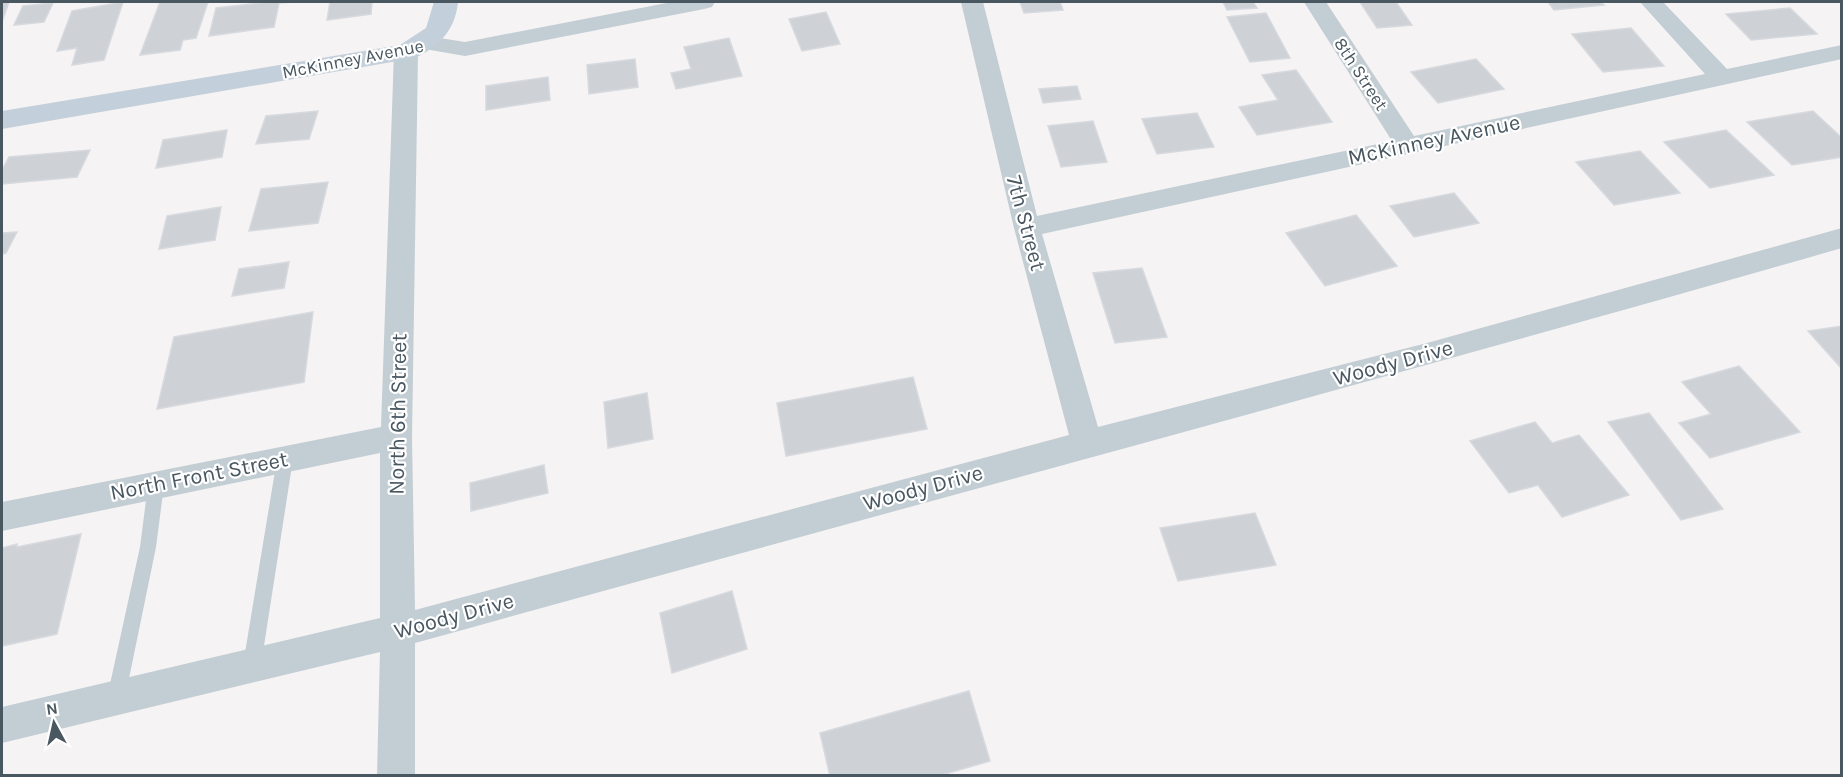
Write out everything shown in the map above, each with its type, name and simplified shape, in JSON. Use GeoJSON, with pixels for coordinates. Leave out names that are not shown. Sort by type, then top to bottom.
{"type":"FeatureCollection","features":[{"type":"Feature","properties":{"kind":"main road"},"geometry":{"type":"LineString","coordinates":[[416,48],[441,27],[446,2]]}},
{"type":"Feature","properties":{"kind":"main road","name":"McKinney Avenue"},"geometry":{"type":"LineString","coordinates":[[2,120],[416,48]]}},
{"type":"Feature","properties":{"kind":"street","name":"McKinney Avenue"},"geometry":{"type":"LineString","coordinates":[[416,48],[465,49],[704,2]]}},
{"type":"Feature","properties":{"kind":"street","name":"7th Street"},"geometry":{"type":"LineString","coordinates":[[972,2],[1027,228],[1087,443]]}},
{"type":"Feature","properties":{"kind":"street","name":"8th Street"},"geometry":{"type":"LineString","coordinates":[[1315,2],[1408,146]]}},
{"type":"Feature","properties":{"kind":"street"},"geometry":{"type":"LineString","coordinates":[[1651,2],[1722,78]]}},
{"type":"Feature","properties":{"kind":"street","name":"North 6th Street"},"geometry":{"type":"LineString","coordinates":[[396,776],[398,631],[396,437],[416,48]]}},
{"type":"Feature","properties":{"kind":"street","name":"McKinney Avenue"},"geometry":{"type":"LineString","coordinates":[[1027,228],[1842,52]]}},
{"type":"Feature","properties":{"kind":"street","name":"Woody Drive"},"geometry":{"type":"LineString","coordinates":[[2,725],[398,631],[1087,443],[1427,355],[1842,238]]}},
{"type":"Feature","properties":{"kind":"street","name":"North Front Street"},"geometry":{"type":"LineString","coordinates":[[2,516],[396,437]]}},
{"type":"Feature","properties":{"kind":"lane"},"geometry":{"type":"LineString","coordinates":[[252,665],[285,459]]}},
{"type":"Feature","properties":{"kind":"lane"},"geometry":{"type":"LineString","coordinates":[[116,698],[148,547],[156,485]]}},
{"type":"Feature","properties":{"kind":"building"},"geometry":{"type":"Polygon","coordinates":[[[2,2],[9,2],[2,22],[2,2]]]}},
{"type":"Feature","properties":{"kind":"building"},"geometry":{"type":"Polygon","coordinates":[[[123,2],[104,60],[72,65],[77,48],[57,51],[72,11],[123,2]]]}},
{"type":"Feature","properties":{"kind":"building"},"geometry":{"type":"Polygon","coordinates":[[[160,2],[208,2],[196,38],[183,40],[180,50],[140,55],[160,2]]]}},
{"type":"Feature","properties":{"kind":"building"},"geometry":{"type":"Polygon","coordinates":[[[270,2],[293,2],[279,3],[274,27],[209,36],[216,8],[270,2]]]}},
{"type":"Feature","properties":{"kind":"building"},"geometry":{"type":"Polygon","coordinates":[[[330,2],[372,2],[371,14],[327,20],[330,2]]]}},
{"type":"Feature","properties":{"kind":"building"},"geometry":{"type":"Polygon","coordinates":[[[1020,2],[1060,2],[1063,10],[1024,13],[1020,2]]]}},
{"type":"Feature","properties":{"kind":"building"},"geometry":{"type":"Polygon","coordinates":[[[1223,2],[1253,2],[1257,8],[1227,10],[1223,2]]]}},
{"type":"Feature","properties":{"kind":"building"},"geometry":{"type":"Polygon","coordinates":[[[1360,2],[1396,2],[1412,25],[1377,28],[1360,2]]]}},
{"type":"Feature","properties":{"kind":"building"},"geometry":{"type":"Polygon","coordinates":[[[1548,2],[1600,2],[1604,5],[1554,10],[1548,2]]]}},
{"type":"Feature","properties":{"kind":"building"},"geometry":{"type":"Polygon","coordinates":[[[53,3],[44,22],[14,25],[23,6],[53,3]]]}},
{"type":"Feature","properties":{"kind":"building"},"geometry":{"type":"Polygon","coordinates":[[[1790,8],[1817,34],[1751,40],[1726,14],[1790,8]]]}},
{"type":"Feature","properties":{"kind":"building"},"geometry":{"type":"Polygon","coordinates":[[[826,12],[840,44],[802,51],[789,19],[826,12]]]}},
{"type":"Feature","properties":{"kind":"building"},"geometry":{"type":"Polygon","coordinates":[[[1266,13],[1290,58],[1250,62],[1227,17],[1266,13]]]}},
{"type":"Feature","properties":{"kind":"building"},"geometry":{"type":"Polygon","coordinates":[[[1631,28],[1664,66],[1603,72],[1572,34],[1631,28]]]}},
{"type":"Feature","properties":{"kind":"building"},"geometry":{"type":"Polygon","coordinates":[[[729,38],[742,76],[676,89],[671,73],[691,69],[684,47],[729,38]]]}},
{"type":"Feature","properties":{"kind":"building"},"geometry":{"type":"Polygon","coordinates":[[[635,59],[638,87],[589,94],[587,65],[635,59]]]}},
{"type":"Feature","properties":{"kind":"building"},"geometry":{"type":"Polygon","coordinates":[[[1476,59],[1504,89],[1438,103],[1411,72],[1476,59]]]}},
{"type":"Feature","properties":{"kind":"building"},"geometry":{"type":"Polygon","coordinates":[[[1296,70],[1332,122],[1257,135],[1239,107],[1278,100],[1262,75],[1296,70]]]}},
{"type":"Feature","properties":{"kind":"building"},"geometry":{"type":"Polygon","coordinates":[[[548,77],[550,100],[486,110],[486,86],[548,77]]]}},
{"type":"Feature","properties":{"kind":"building"},"geometry":{"type":"Polygon","coordinates":[[[1077,86],[1081,99],[1043,103],[1039,89],[1077,86]]]}},
{"type":"Feature","properties":{"kind":"building"},"geometry":{"type":"Polygon","coordinates":[[[318,111],[309,139],[256,144],[266,116],[318,111]]]}},
{"type":"Feature","properties":{"kind":"building"},"geometry":{"type":"Polygon","coordinates":[[[1813,111],[1842,138],[1842,157],[1792,165],[1747,122],[1813,111]]]}},
{"type":"Feature","properties":{"kind":"building"},"geometry":{"type":"Polygon","coordinates":[[[1197,113],[1214,147],[1157,154],[1142,119],[1197,113]]]}},
{"type":"Feature","properties":{"kind":"building"},"geometry":{"type":"Polygon","coordinates":[[[1093,121],[1107,162],[1061,167],[1048,126],[1093,121]]]}},
{"type":"Feature","properties":{"kind":"building"},"geometry":{"type":"Polygon","coordinates":[[[227,130],[222,157],[156,168],[163,140],[227,130]]]}},
{"type":"Feature","properties":{"kind":"building"},"geometry":{"type":"Polygon","coordinates":[[[1726,130],[1774,175],[1710,188],[1664,142],[1726,130]]]}},
{"type":"Feature","properties":{"kind":"building"},"geometry":{"type":"Polygon","coordinates":[[[90,150],[77,177],[2,184],[2,170],[9,157],[90,150]]]}},
{"type":"Feature","properties":{"kind":"building"},"geometry":{"type":"Polygon","coordinates":[[[1640,151],[1680,193],[1614,205],[1576,162],[1640,151]]]}},
{"type":"Feature","properties":{"kind":"building"},"geometry":{"type":"Polygon","coordinates":[[[328,182],[318,223],[249,231],[261,189],[328,182]]]}},
{"type":"Feature","properties":{"kind":"building"},"geometry":{"type":"Polygon","coordinates":[[[1454,193],[1479,223],[1414,237],[1390,206],[1454,193]]]}},
{"type":"Feature","properties":{"kind":"building"},"geometry":{"type":"Polygon","coordinates":[[[221,207],[215,240],[159,249],[167,216],[221,207]]]}},
{"type":"Feature","properties":{"kind":"building"},"geometry":{"type":"Polygon","coordinates":[[[1356,215],[1397,266],[1325,286],[1286,233],[1356,215]]]}},
{"type":"Feature","properties":{"kind":"building"},"geometry":{"type":"Polygon","coordinates":[[[17,232],[6,253],[2,254],[2,233],[17,232]]]}},
{"type":"Feature","properties":{"kind":"building"},"geometry":{"type":"Polygon","coordinates":[[[289,262],[284,288],[232,296],[239,269],[289,262]]]}},
{"type":"Feature","properties":{"kind":"building"},"geometry":{"type":"Polygon","coordinates":[[[1142,268],[1167,337],[1115,343],[1093,273],[1142,268]]]}},
{"type":"Feature","properties":{"kind":"building"},"geometry":{"type":"Polygon","coordinates":[[[313,312],[304,382],[157,409],[174,337],[313,312]]]}},
{"type":"Feature","properties":{"kind":"building"},"geometry":{"type":"Polygon","coordinates":[[[1842,326],[1842,369],[1808,331],[1842,326]]]}},
{"type":"Feature","properties":{"kind":"building"},"geometry":{"type":"Polygon","coordinates":[[[1739,366],[1800,432],[1710,458],[1679,423],[1711,414],[1682,382],[1739,366]]]}},
{"type":"Feature","properties":{"kind":"building"},"geometry":{"type":"Polygon","coordinates":[[[913,377],[927,429],[786,456],[777,403],[913,377]]]}},
{"type":"Feature","properties":{"kind":"building"},"geometry":{"type":"Polygon","coordinates":[[[647,393],[653,439],[608,448],[604,402],[647,393]]]}},
{"type":"Feature","properties":{"kind":"building"},"geometry":{"type":"Polygon","coordinates":[[[1649,413],[1723,509],[1681,520],[1608,422],[1649,413]]]}},
{"type":"Feature","properties":{"kind":"building"},"geometry":{"type":"Polygon","coordinates":[[[1535,422],[1552,443],[1579,435],[1629,495],[1562,517],[1538,485],[1509,493],[1470,441],[1535,422]]]}},
{"type":"Feature","properties":{"kind":"building"},"geometry":{"type":"Polygon","coordinates":[[[544,465],[548,493],[471,511],[470,483],[544,465]]]}},
{"type":"Feature","properties":{"kind":"building"},"geometry":{"type":"Polygon","coordinates":[[[1255,513],[1276,565],[1178,581],[1160,528],[1255,513]]]}},
{"type":"Feature","properties":{"kind":"building"},"geometry":{"type":"Polygon","coordinates":[[[81,534],[57,634],[2,646],[2,548],[81,534]]]}},
{"type":"Feature","properties":{"kind":"building"},"geometry":{"type":"Polygon","coordinates":[[[732,591],[747,649],[672,673],[660,613],[732,591]]]}},
{"type":"Feature","properties":{"kind":"building"},"geometry":{"type":"Polygon","coordinates":[[[969,691],[990,761],[938,776],[830,776],[820,733],[969,691]]]}}]}
